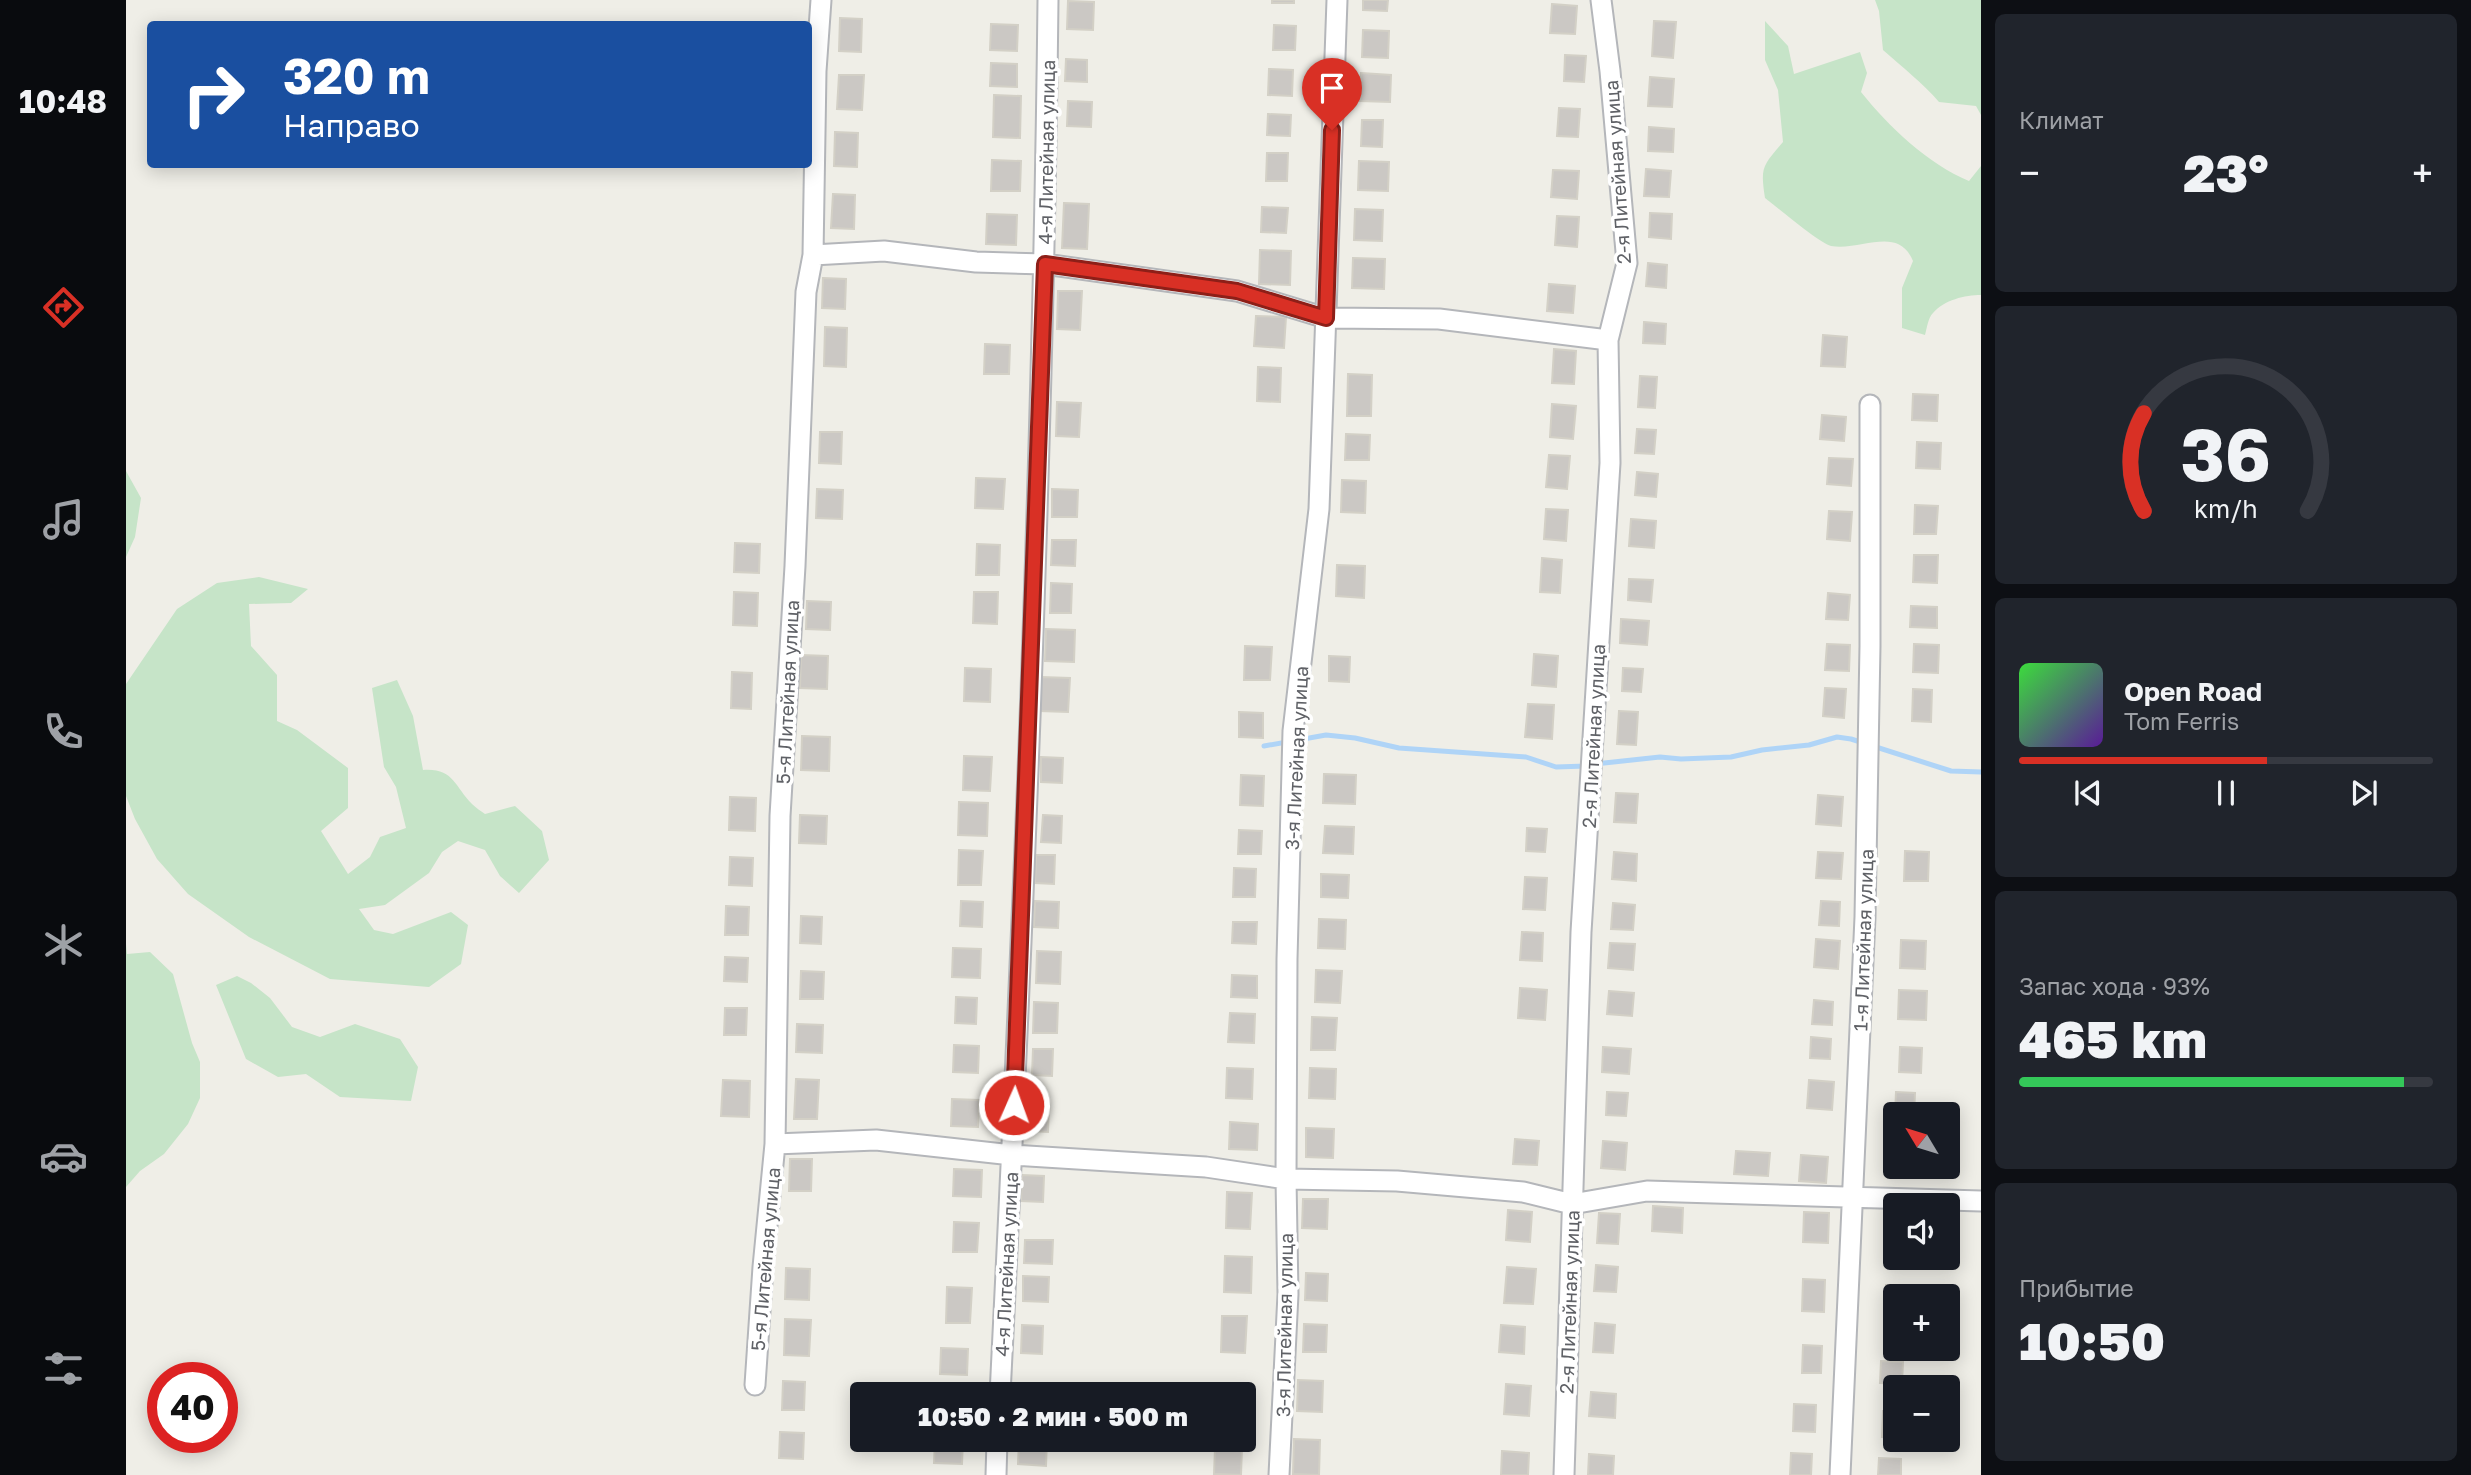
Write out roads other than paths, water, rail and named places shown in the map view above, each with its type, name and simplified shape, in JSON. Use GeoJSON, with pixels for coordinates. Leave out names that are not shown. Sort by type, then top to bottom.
{"type":"FeatureCollection","features":[{"type":"Feature","properties":{"kind":"street","name":"5-я Литейная улица"},"geometry":{"type":"LineString","coordinates":[[755,1385],[775,1144],[780,816],[795,566],[806,292],[813,255],[816,71],[821,0]]}},
{"type":"Feature","properties":{"kind":"street","name":"4-я Литейная улица"},"geometry":{"type":"LineString","coordinates":[[1001,1382],[1012,1155],[1045,264],[1048,0]]}},
{"type":"Feature","properties":{"kind":"street","name":"3-я Литейная улица"},"geometry":{"type":"LineString","coordinates":[[1279,1475],[1288,1294],[1287,959],[1293,730],[1319,509],[1337,0]]}},
{"type":"Feature","properties":{"kind":"street","name":"2-я Литейная улица"},"geometry":{"type":"LineString","coordinates":[[1564,1475],[1581,932],[1610,463],[1608,340],[1628,263],[1601,0]]}},
{"type":"Feature","properties":{"kind":"street"},"geometry":{"type":"LineString","coordinates":[[813,255],[884,251],[976,262],[1045,264],[1237,291],[1326,318],[1439,319],[1608,340]]}},
{"type":"Feature","properties":{"kind":"street","name":"1-я Литейная улица"},"geometry":{"type":"LineString","coordinates":[[1840,1475],[1865,917],[1870,646],[1870,405]]}},
{"type":"Feature","properties":{"kind":"street"},"geometry":{"type":"LineString","coordinates":[[775,1144],[876,1140],[1012,1155],[1206,1167],[1286,1179],[1397,1181],[1523,1192],[1572,1204],[1647,1191],[1981,1201]]}},
{"type":"Feature","properties":{"kind":"street"},"geometry":{"type":"LineString","coordinates":[[996,1475],[997,1452]]}},
{"type":"Feature","properties":{"kind":"waterway"},"geometry":{"type":"LineString","coordinates":[[1264,746],[1326,735],[1355,738],[1399,748],[1526,757],[1556,767],[1586,766]]}},
{"type":"Feature","properties":{"kind":"waterway"},"geometry":{"type":"LineString","coordinates":[[1595,764],[1660,757],[1731,757],[1762,750],[1809,745],[1837,737],[1951,771],[1981,772]]}}]}
